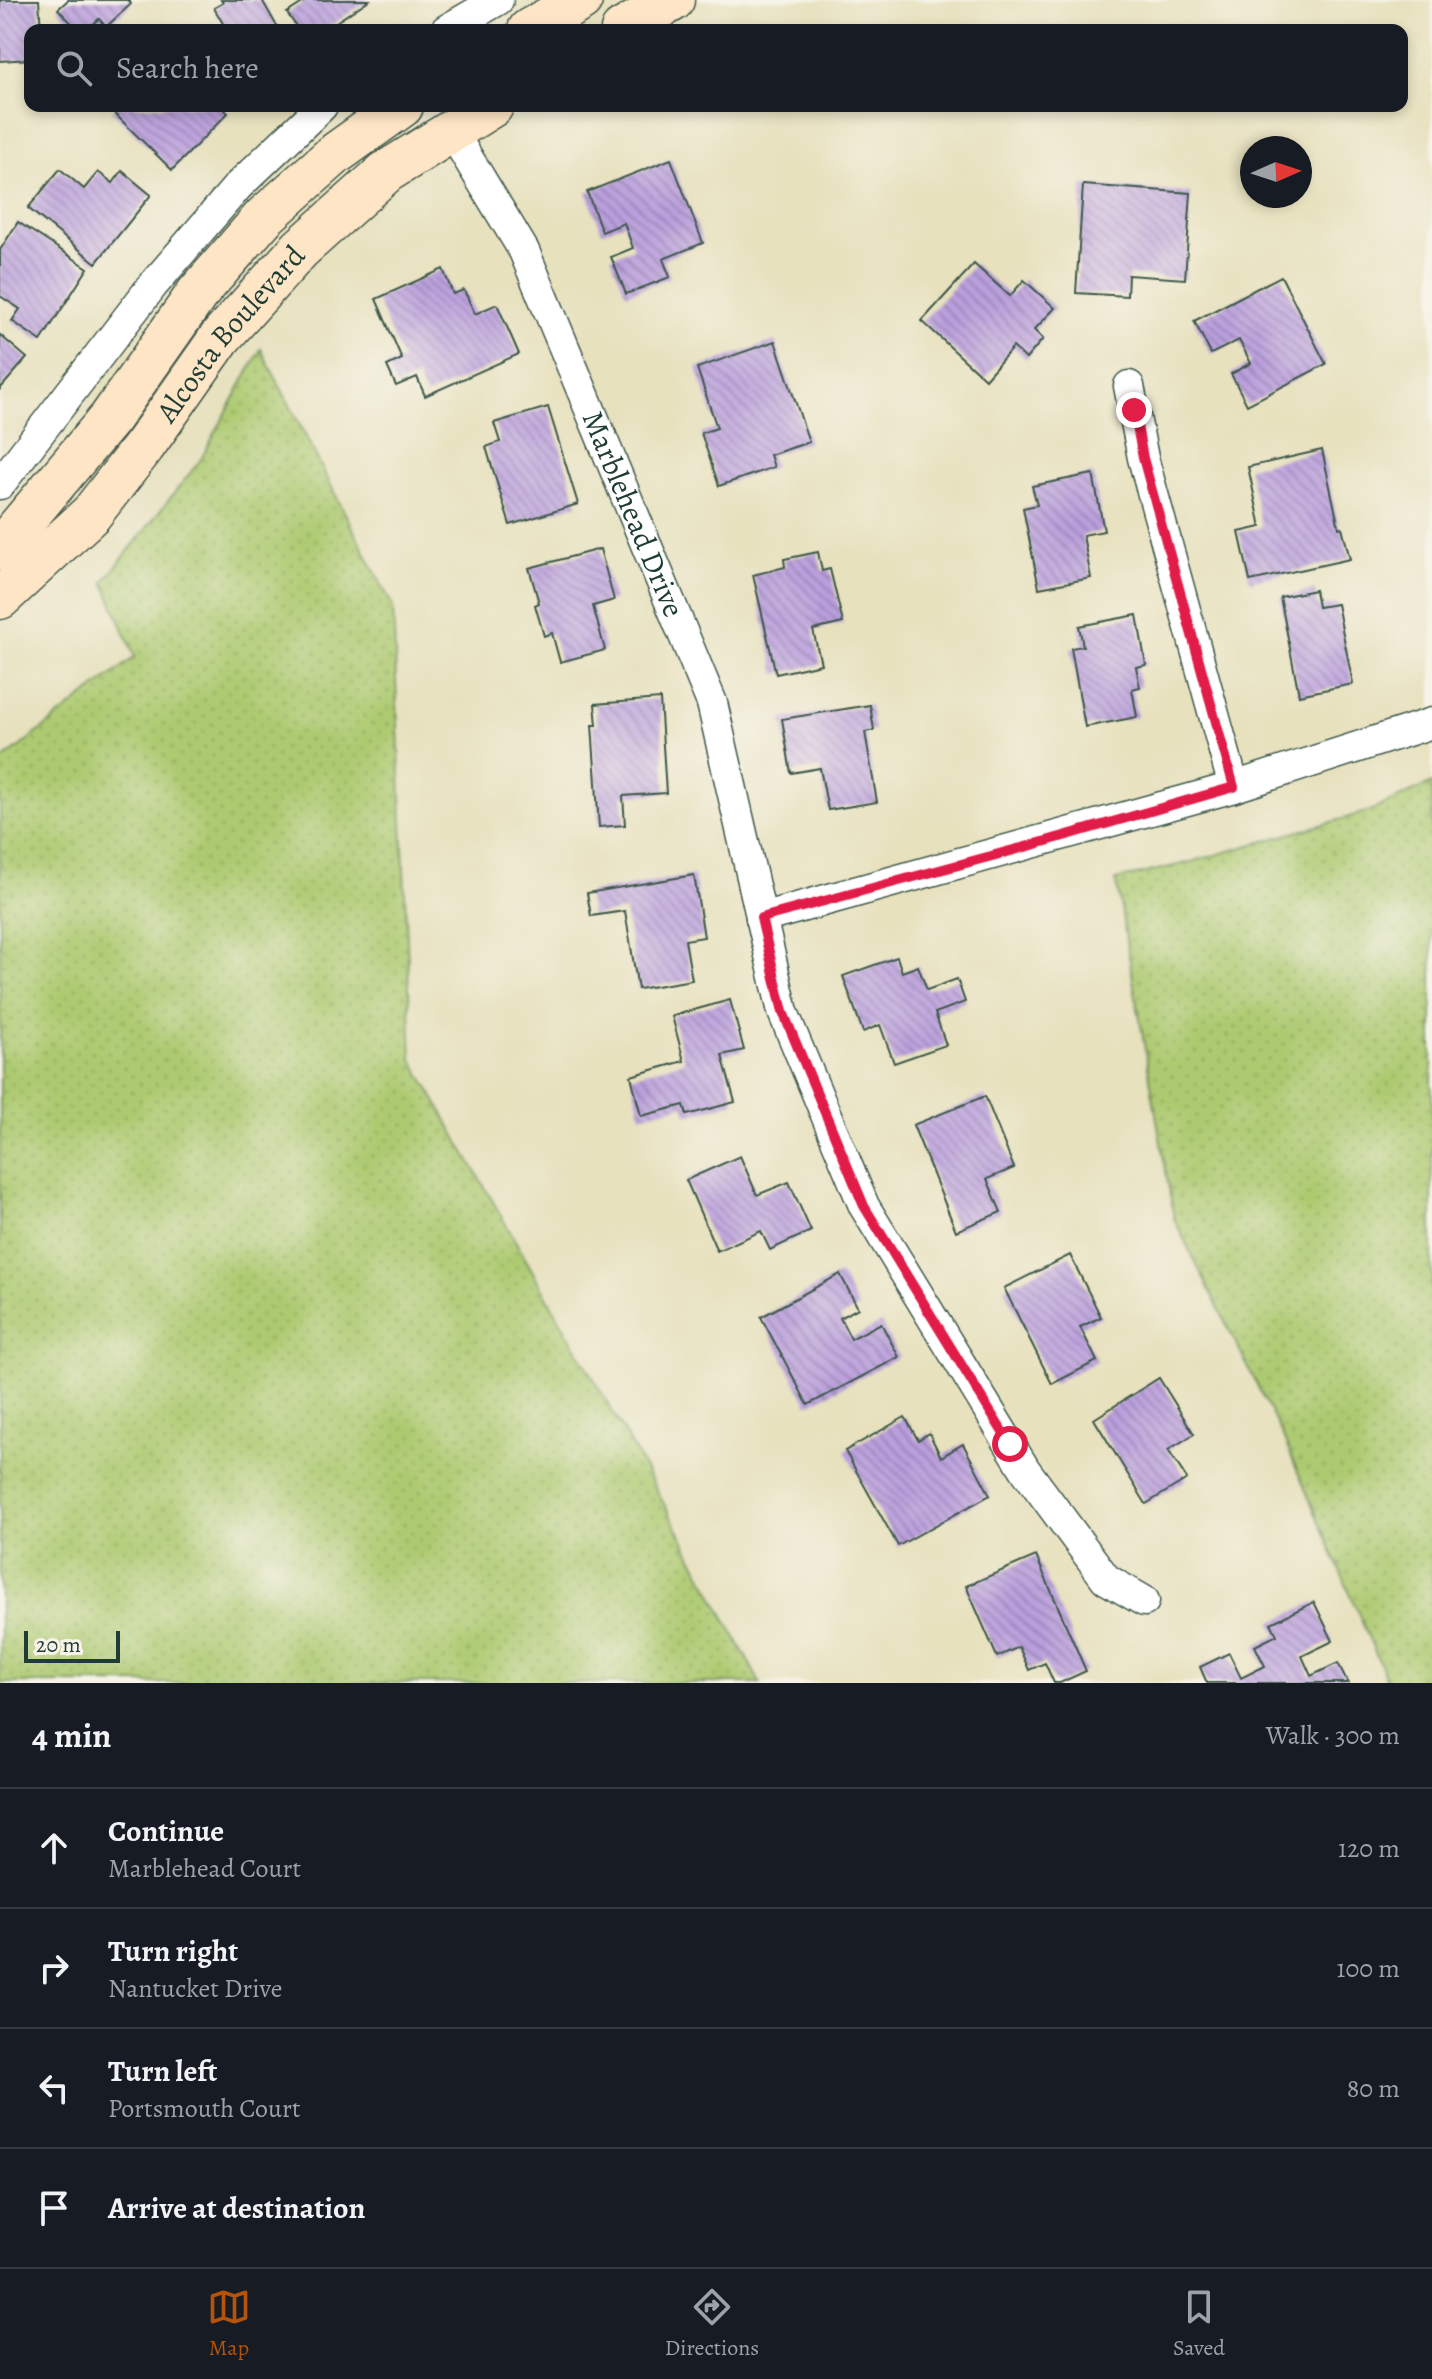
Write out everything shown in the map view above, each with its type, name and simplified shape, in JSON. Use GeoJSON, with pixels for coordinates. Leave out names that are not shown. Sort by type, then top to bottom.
{"type":"FeatureCollection","features":[{"type":"Feature","properties":{"kind":"main road"},"geometry":{"type":"LineString","coordinates":[[539,24],[581,0]]}},
{"type":"Feature","properties":{"kind":"main road"},"geometry":{"type":"LineString","coordinates":[[632,24],[673,0]]}},
{"type":"Feature","properties":{"kind":"main road","name":"Alcosta Boulevard"},"geometry":{"type":"LineString","coordinates":[[7,569],[197,294],[264,217],[335,154],[394,112]]}},
{"type":"Feature","properties":{"kind":"main road","name":"Alcosta Boulevard"},"geometry":{"type":"LineString","coordinates":[[7,569],[91,514],[144,446],[220,338],[300,249],[444,118],[468,112]]}},
{"type":"Feature","properties":{"kind":"street"},"geometry":{"type":"LineString","coordinates":[[456,24],[498,0]]}},
{"type":"Feature","properties":{"kind":"street"},"geometry":{"type":"LineString","coordinates":[[0,484],[153,285],[238,186],[316,112]]}},
{"type":"Feature","properties":{"kind":"street","name":"Marblehead Drive"},"geometry":{"type":"LineString","coordinates":[[444,118],[524,251],[712,703],[783,1012],[864,1206],[1026,1471],[1106,1579],[1144,1601]]}},
{"type":"Feature","properties":{"kind":"street"},"geometry":{"type":"LineString","coordinates":[[1129,386],[1143,458],[1234,787]]}},
{"type":"Feature","properties":{"kind":"street"},"geometry":{"type":"LineString","coordinates":[[761,918],[1234,787],[1432,723]]}},
{"type":"Feature","properties":{"kind":"green space"},"geometry":{"type":"Polygon","coordinates":[[[261,349],[393,607],[412,1059],[650,1478],[760,1683],[0,1683],[0,762],[135,657],[104,582],[201,459],[261,349]]]}},
{"type":"Feature","properties":{"kind":"green space"},"geometry":{"type":"Polygon","coordinates":[[[1432,783],[1432,1683],[1388,1683],[1283,1437],[1174,1219],[1116,880],[1370,811],[1432,783]]]}},
{"type":"Feature","properties":{"kind":"building"},"geometry":{"type":"Polygon","coordinates":[[[0,0],[39,0],[41,24],[24,24],[24,59],[0,61],[0,0]]]}},
{"type":"Feature","properties":{"kind":"building"},"geometry":{"type":"Polygon","coordinates":[[[68,0],[128,0],[131,4],[109,24],[103,24],[99,19],[94,24],[72,24],[58,9],[68,0]]]}},
{"type":"Feature","properties":{"kind":"building"},"geometry":{"type":"Polygon","coordinates":[[[221,0],[262,0],[276,24],[223,24],[214,8],[223,3],[221,0]]]}},
{"type":"Feature","properties":{"kind":"building"},"geometry":{"type":"Polygon","coordinates":[[[307,0],[369,0],[333,24],[295,24],[287,13],[307,0]]]}},
{"type":"Feature","properties":{"kind":"building"},"geometry":{"type":"Polygon","coordinates":[[[113,112],[227,112],[172,170],[113,112]]]}},
{"type":"Feature","properties":{"kind":"building"},"geometry":{"type":"Polygon","coordinates":[[[671,159],[703,243],[663,259],[670,277],[626,294],[611,257],[633,248],[624,223],[602,232],[587,192],[671,159]]]}},
{"type":"Feature","properties":{"kind":"building"},"geometry":{"type":"Polygon","coordinates":[[[60,169],[84,189],[98,172],[113,183],[122,171],[151,195],[96,263],[28,208],[60,169]]]}},
{"type":"Feature","properties":{"kind":"building"},"geometry":{"type":"Polygon","coordinates":[[[1083,185],[1191,193],[1185,279],[1128,275],[1127,296],[1076,293],[1083,185]]]}},
{"type":"Feature","properties":{"kind":"building"},"geometry":{"type":"Polygon","coordinates":[[[18,222],[88,268],[41,341],[12,321],[20,309],[0,296],[0,250],[18,222]]]}},
{"type":"Feature","properties":{"kind":"building"},"geometry":{"type":"Polygon","coordinates":[[[974,264],[1010,296],[1024,280],[1055,308],[1034,330],[1043,339],[1026,359],[1013,347],[985,379],[922,321],[974,264]]]}},
{"type":"Feature","properties":{"kind":"building"},"geometry":{"type":"Polygon","coordinates":[[[443,269],[453,294],[464,290],[475,314],[497,304],[519,354],[425,396],[417,377],[396,386],[387,366],[402,359],[376,299],[443,269]]]}},
{"type":"Feature","properties":{"kind":"building"},"geometry":{"type":"Polygon","coordinates":[[[1281,276],[1326,364],[1247,405],[1231,374],[1251,363],[1239,340],[1211,354],[1194,321],[1281,276]]]}},
{"type":"Feature","properties":{"kind":"building"},"geometry":{"type":"Polygon","coordinates":[[[0,335],[27,358],[0,389],[0,335]]]}},
{"type":"Feature","properties":{"kind":"building"},"geometry":{"type":"Polygon","coordinates":[[[775,341],[809,442],[770,455],[774,467],[719,486],[701,433],[717,428],[697,368],[775,341]]]}},
{"type":"Feature","properties":{"kind":"building"},"geometry":{"type":"Polygon","coordinates":[[[548,407],[578,504],[510,525],[486,447],[500,442],[494,423],[548,407]]]}},
{"type":"Feature","properties":{"kind":"building"},"geometry":{"type":"Polygon","coordinates":[[[1322,450],[1339,528],[1342,527],[1350,559],[1250,581],[1239,532],[1261,527],[1248,467],[1322,450]]]}},
{"type":"Feature","properties":{"kind":"building"},"geometry":{"type":"Polygon","coordinates":[[[1093,474],[1104,531],[1083,535],[1091,578],[1039,588],[1023,508],[1037,505],[1032,486],[1093,474]]]}},
{"type":"Feature","properties":{"kind":"building"},"geometry":{"type":"Polygon","coordinates":[[[600,549],[614,600],[593,606],[605,650],[560,662],[552,633],[544,636],[529,568],[600,549]]]}},
{"type":"Feature","properties":{"kind":"building"},"geometry":{"type":"Polygon","coordinates":[[[818,552],[822,571],[830,569],[843,623],[813,630],[821,664],[776,674],[753,575],[785,567],[784,559],[818,552]]]}},
{"type":"Feature","properties":{"kind":"building"},"geometry":{"type":"Polygon","coordinates":[[[1315,590],[1318,607],[1337,604],[1353,684],[1299,695],[1280,597],[1315,590]]]}},
{"type":"Feature","properties":{"kind":"building"},"geometry":{"type":"Polygon","coordinates":[[[1137,615],[1146,665],[1136,667],[1140,687],[1132,689],[1137,717],[1085,727],[1071,648],[1083,646],[1079,626],[1137,615]]]}},
{"type":"Feature","properties":{"kind":"building"},"geometry":{"type":"Polygon","coordinates":[[[660,699],[666,793],[623,796],[625,825],[599,827],[592,725],[597,725],[595,704],[660,699]]]}},
{"type":"Feature","properties":{"kind":"building"},"geometry":{"type":"Polygon","coordinates":[[[870,705],[874,730],[865,732],[877,802],[828,810],[820,768],[791,773],[782,719],[870,705]]]}},
{"type":"Feature","properties":{"kind":"building"},"geometry":{"type":"Polygon","coordinates":[[[694,875],[704,937],[685,940],[692,980],[638,989],[625,911],[591,916],[587,893],[694,875]]]}},
{"type":"Feature","properties":{"kind":"building"},"geometry":{"type":"Polygon","coordinates":[[[897,957],[902,972],[918,966],[927,990],[957,979],[965,1002],[935,1013],[946,1045],[894,1063],[880,1025],[863,1032],[843,976],[897,957]]]}},
{"type":"Feature","properties":{"kind":"building"},"geometry":{"type":"Polygon","coordinates":[[[730,1000],[744,1050],[722,1055],[735,1102],[687,1115],[684,1105],[641,1116],[631,1076],[684,1061],[672,1016],[730,1000]]]}},
{"type":"Feature","properties":{"kind":"building"},"geometry":{"type":"Polygon","coordinates":[[[985,1096],[1014,1168],[987,1179],[1001,1212],[956,1231],[913,1125],[985,1096]]]}},
{"type":"Feature","properties":{"kind":"building"},"geometry":{"type":"Polygon","coordinates":[[[740,1156],[757,1195],[789,1182],[811,1231],[770,1250],[761,1231],[717,1251],[686,1180],[740,1156]]]}},
{"type":"Feature","properties":{"kind":"building"},"geometry":{"type":"Polygon","coordinates":[[[1070,1255],[1101,1317],[1080,1327],[1097,1361],[1052,1384],[1004,1288],[1070,1255]]]}},
{"type":"Feature","properties":{"kind":"building"},"geometry":{"type":"Polygon","coordinates":[[[840,1274],[858,1308],[840,1318],[851,1339],[881,1323],[899,1357],[808,1405],[761,1317],[840,1274]]]}},
{"type":"Feature","properties":{"kind":"building"},"geometry":{"type":"Polygon","coordinates":[[[1159,1378],[1194,1434],[1168,1450],[1187,1479],[1146,1504],[1094,1419],[1159,1378]]]}},
{"type":"Feature","properties":{"kind":"building"},"geometry":{"type":"Polygon","coordinates":[[[905,1417],[918,1440],[929,1433],[941,1457],[963,1444],[990,1495],[898,1546],[845,1451],[905,1417]]]}},
{"type":"Feature","properties":{"kind":"building"},"geometry":{"type":"Polygon","coordinates":[[[1036,1556],[1086,1671],[1060,1683],[1054,1683],[1045,1663],[1029,1670],[1019,1647],[997,1657],[966,1586],[1036,1556]]]}},
{"type":"Feature","properties":{"kind":"building"},"geometry":{"type":"Polygon","coordinates":[[[1314,1602],[1333,1641],[1302,1656],[1311,1676],[1338,1663],[1348,1683],[1207,1683],[1200,1667],[1229,1653],[1241,1678],[1265,1666],[1255,1646],[1277,1635],[1271,1623],[1314,1602]]]}},
{"type":"Feature","properties":{"kind":"route"},"geometry":{"type":"LineString","coordinates":[[1010,1444],[864,1206],[783,1012],[761,918],[1234,787],[1143,458],[1134,410]]}}]}
